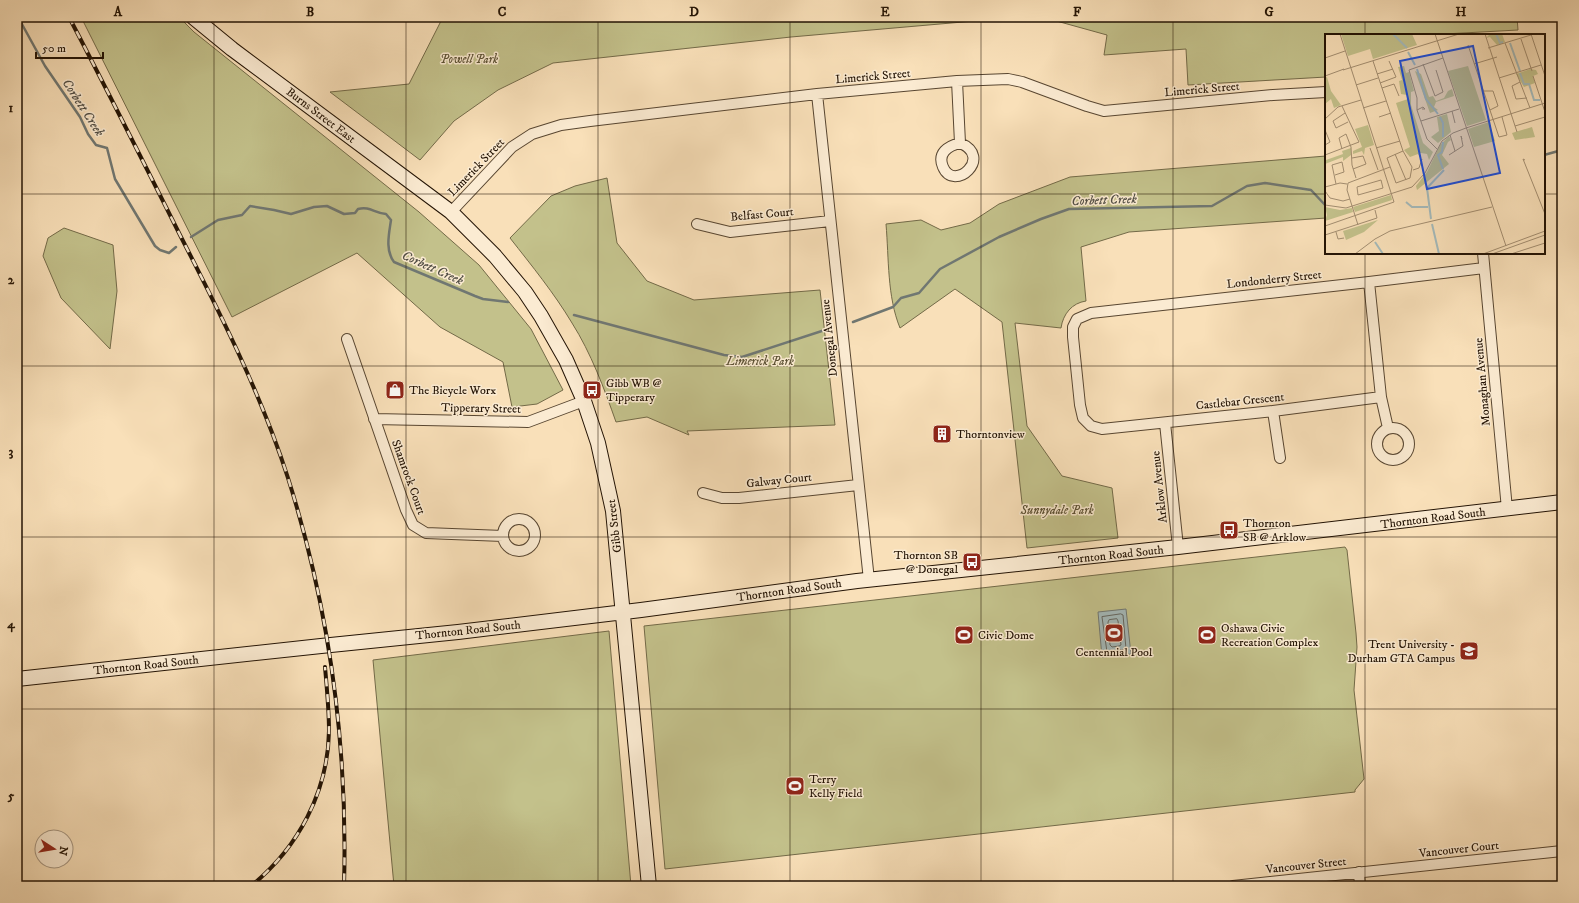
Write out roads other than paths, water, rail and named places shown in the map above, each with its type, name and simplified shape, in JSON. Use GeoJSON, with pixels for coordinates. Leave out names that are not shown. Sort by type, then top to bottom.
{"type":"FeatureCollection","features":[{"type":"Feature","properties":{"kind":"main road","name":"Burns Street East"},"geometry":{"type":"LineString","coordinates":[[193,17],[238,54],[451,212]]}},
{"type":"Feature","properties":{"kind":"main road","name":"Gibb Street"},"geometry":{"type":"LineString","coordinates":[[451,212],[495,256],[525,292],[541,316],[573,374],[598,443],[613,511],[649,886]]}},
{"type":"Feature","properties":{"kind":"main road","name":"Thornton Road South"},"geometry":{"type":"LineString","coordinates":[[17,679],[458,632],[869,580],[1178,548],[1562,502]]}},
{"type":"Feature","properties":{"kind":"street","name":"Limerick Street"},"geometry":{"type":"LineString","coordinates":[[451,212],[512,147],[532,134],[561,125],[590,121],[817,94],[957,81],[1008,79],[1022,82],[1104,111],[1273,95],[1325,92]]}},
{"type":"Feature","properties":{"kind":"street"},"geometry":{"type":"LineString","coordinates":[[957,81],[960,143]]}},
{"type":"Feature","properties":{"kind":"street","name":"Donegal Avenue"},"geometry":{"type":"LineString","coordinates":[[817,94],[869,580]]}},
{"type":"Feature","properties":{"kind":"street","name":"Belfast Court"},"geometry":{"type":"LineString","coordinates":[[697,224],[730,232],[830,221]]}},
{"type":"Feature","properties":{"kind":"street","name":"Monaghan Avenue"},"geometry":{"type":"LineString","coordinates":[[1482,254],[1507,509]]}},
{"type":"Feature","properties":{"kind":"street","name":"Londonderry Street"},"geometry":{"type":"LineString","coordinates":[[1073,327],[1076,319],[1091,313],[1484,268]]}},
{"type":"Feature","properties":{"kind":"street"},"geometry":{"type":"LineString","coordinates":[[1369,282],[1381,397],[1388,428]]}},
{"type":"Feature","properties":{"kind":"street","name":"Castlebar Crescent"},"geometry":{"type":"LineString","coordinates":[[1073,327],[1080,405],[1083,418],[1091,426],[1102,429],[1273,411],[1381,397]]}},
{"type":"Feature","properties":{"kind":"street","name":"Shamrock Court"},"geometry":{"type":"LineString","coordinates":[[347,339],[406,510],[413,525],[426,533],[503,536]]}},
{"type":"Feature","properties":{"kind":"street","name":"Tipperary Street"},"geometry":{"type":"LineString","coordinates":[[374,419],[528,422],[584,401]]}},
{"type":"Feature","properties":{"kind":"street"},"geometry":{"type":"LineString","coordinates":[[1273,411],[1280,458]]}},
{"type":"Feature","properties":{"kind":"street","name":"Arklow Avenue"},"geometry":{"type":"LineString","coordinates":[[1165,423],[1178,548]]}},
{"type":"Feature","properties":{"kind":"street","name":"Galway Court"},"geometry":{"type":"LineString","coordinates":[[703,493],[722,498],[738,498],[858,485]]}},
{"type":"Feature","properties":{"kind":"street","name":"Vancouver Court"},"geometry":{"type":"LineString","coordinates":[[1359,872],[1562,851]]}},
{"type":"Feature","properties":{"kind":"street"},"geometry":{"type":"LineString","coordinates":[[1359,872],[1360,886]]}},
{"type":"Feature","properties":{"kind":"street","name":"Vancouver Street"},"geometry":{"type":"LineString","coordinates":[[1233,886],[1359,872]]}},
{"type":"Feature","properties":{"kind":"water","name":"Centennial Pool"},"geometry":{"type":"Polygon","coordinates":[[[1126,609],[1131,654],[1102,657],[1098,612],[1126,609]]]}},
{"type":"Feature","properties":{"kind":"waterway","name":"Corbett Creek"},"geometry":{"type":"LineString","coordinates":[[18,17],[45,66],[80,117],[88,134],[96,145],[107,148],[115,179],[155,246],[160,250],[169,253],[176,247]]}},
{"type":"Feature","properties":{"kind":"waterway","name":"Corbett Creek"},"geometry":{"type":"LineString","coordinates":[[1545,155],[1562,150]]}},
{"type":"Feature","properties":{"kind":"waterway","name":"Corbett Creek"},"geometry":{"type":"LineString","coordinates":[[853,322],[893,307],[901,298],[919,293],[940,269],[999,237],[1069,209],[1212,206],[1247,186],[1265,183],[1311,190],[1325,205]]}},
{"type":"Feature","properties":{"kind":"waterway","name":"Corbett Creek"},"geometry":{"type":"LineString","coordinates":[[191,237],[218,220],[242,215],[250,206],[291,214],[314,207],[327,206],[344,214],[355,213],[358,209],[362,208],[369,209],[386,214],[391,220],[389,252],[394,262],[483,299],[508,302]]}},
{"type":"Feature","properties":{"kind":"waterway","name":"Corbett Creek"},"geometry":{"type":"LineString","coordinates":[[574,315],[724,355],[742,357],[828,329]]}},
{"type":"Feature","properties":{"kind":"railway"},"geometry":{"type":"LineString","coordinates":[[69,17],[225,325],[266,416],[288,478],[303,528],[315,578],[333,680],[343,782],[344,886]]}},
{"type":"Feature","properties":{"kind":"railway"},"geometry":{"type":"LineString","coordinates":[[251,886],[268,871],[283,854],[296,836],[316,797],[323,776],[329,731],[325,667]]}},
{"type":"Feature","properties":{"kind":"place","name":"The Bicycle Worx"},"geometry":{"type":"Point","coordinates":[395,390]}},
{"type":"Feature","properties":{"kind":"place","name":"Gibb WB @ Tipperary"},"geometry":{"type":"Point","coordinates":[592,390]}},
{"type":"Feature","properties":{"kind":"place","name":"Thorntonview"},"geometry":{"type":"Point","coordinates":[942,434]}},
{"type":"Feature","properties":{"kind":"place","name":"Thornton SB @ Arklow"},"geometry":{"type":"Point","coordinates":[1229,530]}},
{"type":"Feature","properties":{"kind":"place","name":"Thornton SB @ Donegal"},"geometry":{"type":"Point","coordinates":[972,562]}},
{"type":"Feature","properties":{"kind":"place","name":"Centennial Pool"},"geometry":{"type":"Point","coordinates":[1114,633]}},
{"type":"Feature","properties":{"kind":"place","name":"Civic Dome"},"geometry":{"type":"Point","coordinates":[964,635]}},
{"type":"Feature","properties":{"kind":"place","name":"Oshawa Civic Recreation Complex"},"geometry":{"type":"Point","coordinates":[1207,635]}},
{"type":"Feature","properties":{"kind":"place","name":"Trent University - Durham GTA Campus"},"geometry":{"type":"Point","coordinates":[1469,651]}},
{"type":"Feature","properties":{"kind":"place","name":"Terry Kelly Field"},"geometry":{"type":"Point","coordinates":[795,786]}},
{"type":"Feature","properties":{"kind":"park label","name":"Powell Park"},"geometry":{"type":"Point","coordinates":[469,59]}},
{"type":"Feature","properties":{"kind":"park label","name":"Limerick Park"},"geometry":{"type":"Point","coordinates":[760,361]}},
{"type":"Feature","properties":{"kind":"park label","name":"Sunnydale Park"},"geometry":{"type":"Point","coordinates":[1057,510]}}]}
